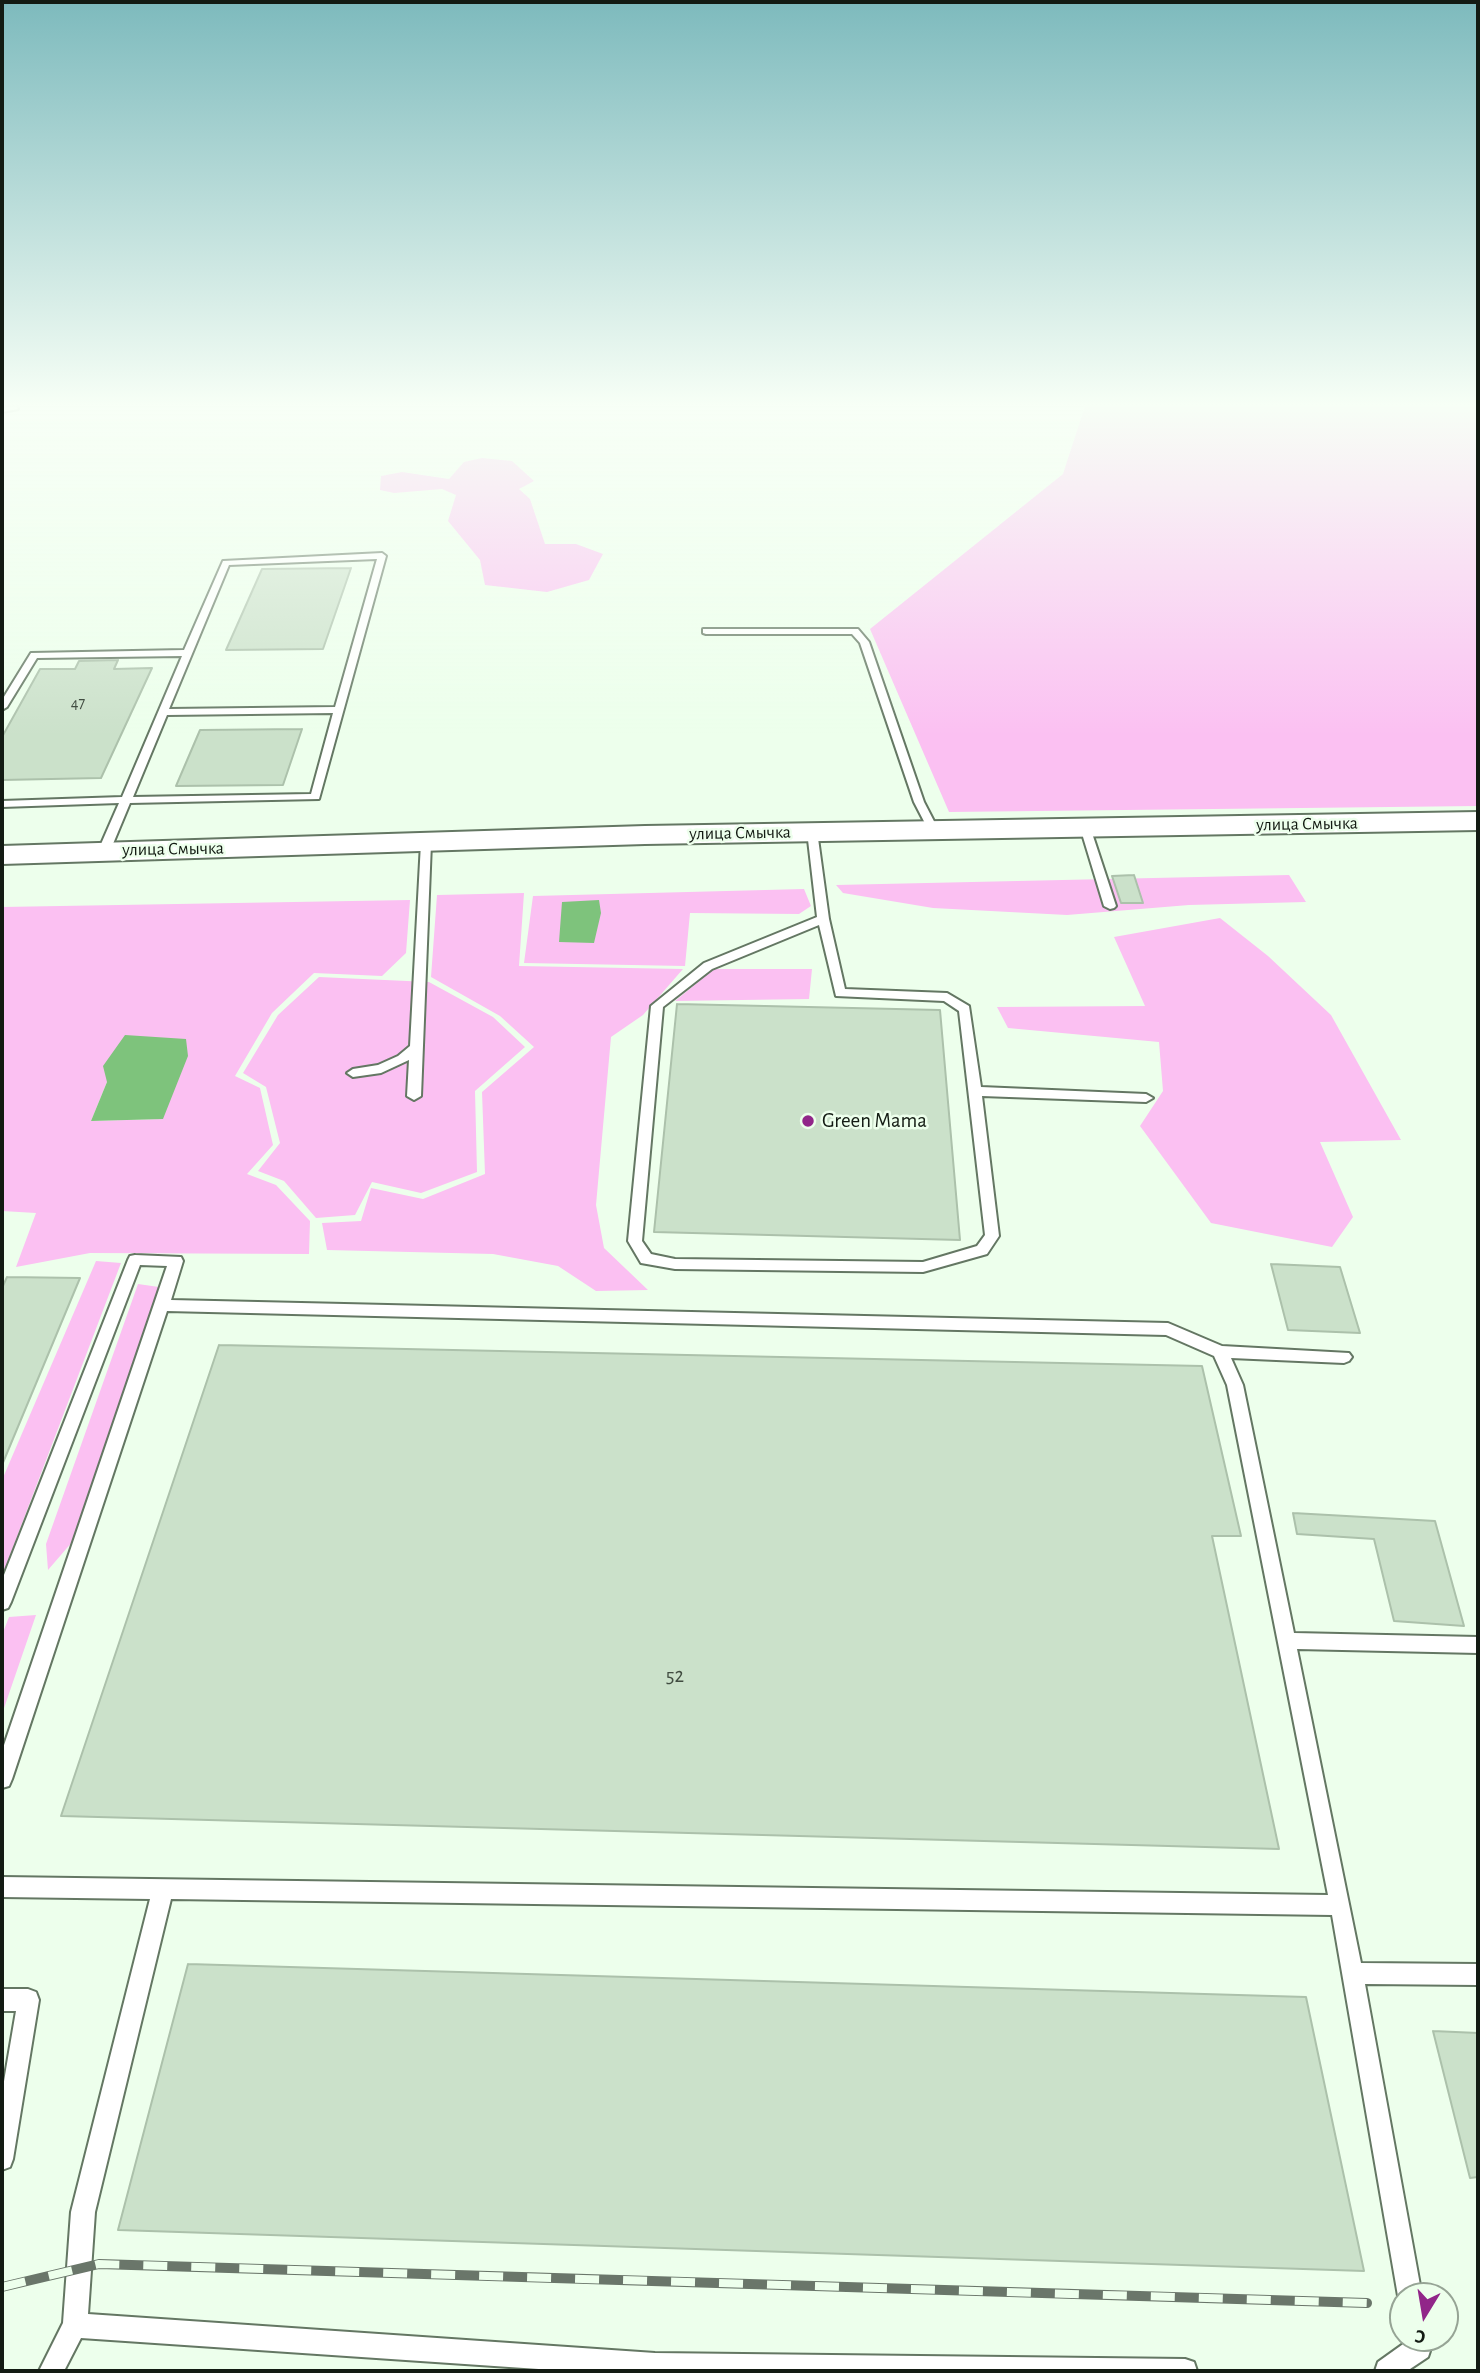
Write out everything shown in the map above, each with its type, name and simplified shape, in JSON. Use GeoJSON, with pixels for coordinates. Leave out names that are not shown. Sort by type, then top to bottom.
{"type":"FeatureCollection","features":[{"type":"Feature","properties":{"kind":"street","name":"улица Смычка"},"geometry":{"type":"LineString","coordinates":[[2,855],[812,831],[1478,821]]}},
{"type":"Feature","properties":{"kind":"lane"},"geometry":{"type":"LineString","coordinates":[[2,804],[126,800],[315,797],[382,556],[226,563],[126,800],[104,851]]}},
{"type":"Feature","properties":{"kind":"lane"},"geometry":{"type":"LineString","coordinates":[[705,631],[855,631],[864,642],[919,802],[933,829]]}},
{"type":"Feature","properties":{"kind":"lane"},"geometry":{"type":"LineString","coordinates":[[2,707],[34,655],[188,653]]}},
{"type":"Feature","properties":{"kind":"lane"},"geometry":{"type":"LineString","coordinates":[[163,712],[339,710]]}},
{"type":"Feature","properties":{"kind":"lane"},"geometry":{"type":"LineString","coordinates":[[1085,827],[1110,906]]}},
{"type":"Feature","properties":{"kind":"lane"},"geometry":{"type":"LineString","coordinates":[[812,831],[823,919],[840,993],[947,998],[965,1009],[992,1236],[982,1250],[923,1267],[675,1264],[646,1259],[635,1241],[657,1006],[708,966],[823,919]]}},
{"type":"Feature","properties":{"kind":"lane"},"geometry":{"type":"LineString","coordinates":[[414,1096],[426,843]]}},
{"type":"Feature","properties":{"kind":"lane"},"geometry":{"type":"LineString","coordinates":[[353,1073],[381,1069],[403,1059],[416,1048]]}},
{"type":"Feature","properties":{"kind":"lane"},"geometry":{"type":"LineString","coordinates":[[975,1091],[1146,1098]]}},
{"type":"Feature","properties":{"kind":"lane"},"geometry":{"type":"LineString","coordinates":[[2,1602],[135,1260],[176,1261],[2,1779]]}},
{"type":"Feature","properties":{"kind":"lane"},"geometry":{"type":"LineString","coordinates":[[162,1305],[1168,1329],[1220,1352],[1344,1357]]}},
{"type":"Feature","properties":{"kind":"lane"},"geometry":{"type":"LineString","coordinates":[[1220,1352],[1235,1385],[1287,1640],[1340,1905],[1407,2282]]}},
{"type":"Feature","properties":{"kind":"lane"},"geometry":{"type":"LineString","coordinates":[[1287,1640],[1478,1644]]}},
{"type":"Feature","properties":{"kind":"lane"},"geometry":{"type":"LineString","coordinates":[[2,1887],[1340,1905]]}},
{"type":"Feature","properties":{"kind":"lane"},"geometry":{"type":"LineString","coordinates":[[51,2371],[75,2325],[83,2212],[163,1889]]}},
{"type":"Feature","properties":{"kind":"lane"},"geometry":{"type":"LineString","coordinates":[[1352,1973],[1478,1974]]}},
{"type":"Feature","properties":{"kind":"lane"},"geometry":{"type":"LineString","coordinates":[[2,2000],[28,2000],[2,2159]]}},
{"type":"Feature","properties":{"kind":"lane"},"geometry":{"type":"LineString","coordinates":[[75,2325],[655,2368],[1185,2371]]}},
{"type":"Feature","properties":{"kind":"lane"},"geometry":{"type":"LineString","coordinates":[[1387,2371],[1413,2352]]}},
{"type":"Feature","properties":{"kind":"shaded area"},"geometry":{"type":"Polygon","coordinates":[[[450,514],[535,514],[545,544],[576,544],[603,554],[589,580],[547,592],[485,585],[480,560],[448,521],[450,514]]]}},
{"type":"Feature","properties":{"kind":"shaded area"},"geometry":{"type":"Polygon","coordinates":[[[1014,514],[1478,514],[1478,806],[949,812],[870,629],[1014,514]]]}},
{"type":"Feature","properties":{"kind":"shaded area"},"geometry":{"type":"Polygon","coordinates":[[[1289,875],[1306,902],[1189,905],[1067,915],[933,908],[843,893],[836,885],[1289,875]]]}},
{"type":"Feature","properties":{"kind":"shaded area"},"geometry":{"type":"Polygon","coordinates":[[[804,889],[811,906],[799,914],[690,913],[685,966],[524,963],[533,896],[804,889]]]}},
{"type":"Feature","properties":{"kind":"shaded area"},"geometry":{"type":"Polygon","coordinates":[[[524,893],[519,966],[683,969],[643,1015],[611,1037],[596,1205],[604,1248],[648,1290],[596,1291],[558,1266],[493,1254],[327,1250],[322,1223],[361,1221],[371,1188],[423,1199],[485,1174],[482,1092],[534,1047],[500,1016],[431,977],[437,895],[524,893]]]}},
{"type":"Feature","properties":{"kind":"shaded area"},"geometry":{"type":"Polygon","coordinates":[[[410,900],[406,953],[382,976],[314,973],[272,1013],[235,1076],[260,1088],[273,1145],[247,1174],[276,1185],[310,1221],[309,1254],[90,1253],[16,1267],[36,1213],[2,1211],[2,907],[410,900]],[[107,1082],[91,1121],[163,1119],[107,1082]]]}},
{"type":"Feature","properties":{"kind":"shaded area"},"geometry":{"type":"Polygon","coordinates":[[[599,900],[601,913],[594,943],[559,942],[562,902],[599,900]]]}},
{"type":"Feature","properties":{"kind":"shaded area"},"geometry":{"type":"Polygon","coordinates":[[[1220,918],[1268,956],[1331,1015],[1401,1140],[1320,1142],[1353,1217],[1332,1247],[1211,1223],[1140,1126],[1163,1091],[1159,1042],[1008,1028],[997,1007],[1145,1006],[1114,937],[1220,918]]]}},
{"type":"Feature","properties":{"kind":"shaded area"},"geometry":{"type":"Polygon","coordinates":[[[714,969],[812,969],[809,999],[675,1001],[714,969]]]}},
{"type":"Feature","properties":{"kind":"shaded area"},"geometry":{"type":"Polygon","coordinates":[[[319,977],[429,982],[493,1017],[525,1047],[475,1091],[477,1172],[421,1193],[372,1182],[355,1215],[316,1218],[284,1181],[258,1171],[280,1143],[266,1087],[243,1073],[278,1015],[319,977]]]}},
{"type":"Feature","properties":{"kind":"shaded area"},"geometry":{"type":"Polygon","coordinates":[[[125,1035],[186,1039],[188,1056],[163,1119],[91,1121],[107,1082],[103,1066],[125,1035]]]}},
{"type":"Feature","properties":{"kind":"shaded area"},"geometry":{"type":"Polygon","coordinates":[[[96,1261],[121,1263],[2,1576],[2,1480],[96,1261]]]}},
{"type":"Feature","properties":{"kind":"shaded area"},"geometry":{"type":"Polygon","coordinates":[[[138,1284],[159,1287],[73,1541],[48,1570],[46,1544],[138,1284]]]}},
{"type":"Feature","properties":{"kind":"shaded area"},"geometry":{"type":"Polygon","coordinates":[[[36,1615],[2,1714],[2,1635],[9,1617],[36,1615]]]}},
{"type":"Feature","properties":{"kind":"building"},"geometry":{"type":"Polygon","coordinates":[[[351,568],[323,649],[226,650],[262,569],[351,568]]]}},
{"type":"Feature","properties":{"kind":"building"},"geometry":{"type":"Polygon","coordinates":[[[118,660],[114,669],[152,668],[101,778],[2,780],[2,737],[40,669],[75,669],[79,661],[118,660]]]}},
{"type":"Feature","properties":{"kind":"building"},"geometry":{"type":"Polygon","coordinates":[[[302,729],[283,785],[176,786],[200,730],[302,729]]]}},
{"type":"Feature","properties":{"kind":"building"},"geometry":{"type":"Polygon","coordinates":[[[1134,875],[1143,903],[1121,903],[1112,876],[1134,875]]]}},
{"type":"Feature","properties":{"kind":"building","name":"Green Mama"},"geometry":{"type":"Polygon","coordinates":[[[677,1004],[940,1010],[960,1240],[654,1232],[677,1004]]]}},
{"type":"Feature","properties":{"kind":"building"},"geometry":{"type":"Polygon","coordinates":[[[1271,1264],[1340,1267],[1360,1333],[1288,1330],[1271,1264]]]}},
{"type":"Feature","properties":{"kind":"building"},"geometry":{"type":"Polygon","coordinates":[[[7,1277],[80,1278],[2,1465],[2,1288],[7,1277]]]}},
{"type":"Feature","properties":{"kind":"building"},"geometry":{"type":"Polygon","coordinates":[[[219,1345],[1202,1366],[1241,1536],[1212,1536],[1279,1849],[61,1816],[219,1345]]]}},
{"type":"Feature","properties":{"kind":"building"},"geometry":{"type":"Polygon","coordinates":[[[1293,1513],[1435,1521],[1464,1626],[1394,1621],[1374,1539],[1297,1534],[1293,1513]]]}},
{"type":"Feature","properties":{"kind":"building"},"geometry":{"type":"Polygon","coordinates":[[[188,1964],[1306,1997],[1364,2271],[118,2230],[188,1964]]]}},
{"type":"Feature","properties":{"kind":"building"},"geometry":{"type":"Polygon","coordinates":[[[1433,2031],[1478,2033],[1478,2177],[1470,2178],[1433,2031]]]}},
{"type":"Feature","properties":{"kind":"railway"},"geometry":{"type":"LineString","coordinates":[[2,2287],[99,2264],[1367,2303]]}},
{"type":"Feature","properties":{"kind":"place","name":"Green Mama"},"geometry":{"type":"Point","coordinates":[808,1121]}}]}
